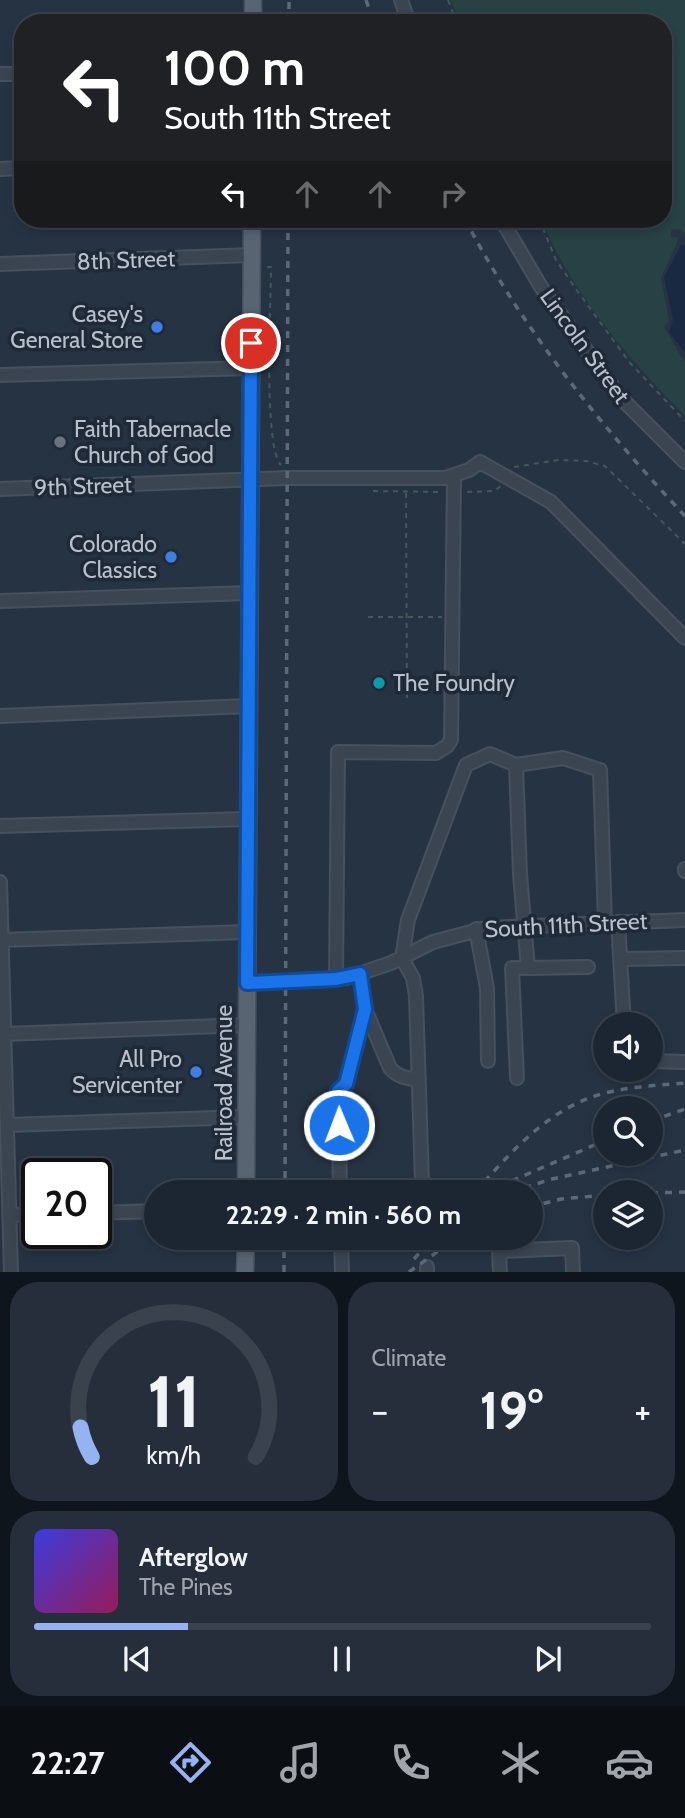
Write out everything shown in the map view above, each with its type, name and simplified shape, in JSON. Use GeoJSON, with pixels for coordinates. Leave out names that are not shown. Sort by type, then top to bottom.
{"type":"FeatureCollection","features":[{"type":"Feature","properties":{"kind":"main road","name":"Railroad Avenue"},"geometry":{"type":"LineString","coordinates":[[246,1180],[252,228]]}},
{"type":"Feature","properties":{"kind":"main road"},"geometry":{"type":"LineString","coordinates":[[246,1250],[246,1272]]}},
{"type":"Feature","properties":{"kind":"street","name":"Lincoln Street"},"geometry":{"type":"LineString","coordinates":[[506,228],[541,287],[612,386],[639,418],[685,462]]}},
{"type":"Feature","properties":{"kind":"street","name":"8th Street"},"geometry":{"type":"LineString","coordinates":[[0,264],[252,256]]}},
{"type":"Feature","properties":{"kind":"street"},"geometry":{"type":"LineString","coordinates":[[0,375],[251,368]]}},
{"type":"Feature","properties":{"kind":"street"},"geometry":{"type":"LineString","coordinates":[[336,979],[338,752],[436,753],[451,740],[454,476],[480,462],[551,502],[685,638]]}},
{"type":"Feature","properties":{"kind":"street","name":"9th Street"},"geometry":{"type":"LineString","coordinates":[[0,489],[286,478],[454,476]]}},
{"type":"Feature","properties":{"kind":"street"},"geometry":{"type":"LineString","coordinates":[[0,601],[250,593]]}},
{"type":"Feature","properties":{"kind":"street"},"geometry":{"type":"LineString","coordinates":[[0,716],[249,706]]}},
{"type":"Feature","properties":{"kind":"street"},"geometry":{"type":"LineString","coordinates":[[422,1180],[415,986],[402,958],[408,920],[466,765],[490,754],[516,765],[563,758],[600,770],[611,923],[621,960],[623,1012]]}},
{"type":"Feature","properties":{"kind":"street"},"geometry":{"type":"LineString","coordinates":[[516,765],[520,874],[528,968]]}},
{"type":"Feature","properties":{"kind":"street"},"geometry":{"type":"LineString","coordinates":[[0,826],[248,819]]}},
{"type":"Feature","properties":{"kind":"street"},"geometry":{"type":"LineString","coordinates":[[0,882],[11,1272]]}},
{"type":"Feature","properties":{"kind":"street","name":"South 11th Street"},"geometry":{"type":"LineString","coordinates":[[247,983],[336,979],[360,974],[402,958],[433,942],[476,929],[685,920]]}},
{"type":"Feature","properties":{"kind":"street"},"geometry":{"type":"LineString","coordinates":[[476,929],[487,988],[488,1061]]}},
{"type":"Feature","properties":{"kind":"street"},"geometry":{"type":"LineString","coordinates":[[1,940],[247,932]]}},
{"type":"Feature","properties":{"kind":"street"},"geometry":{"type":"LineString","coordinates":[[621,960],[685,958]]}},
{"type":"Feature","properties":{"kind":"street"},"geometry":{"type":"LineString","coordinates":[[517,1078],[512,968],[588,967]]}},
{"type":"Feature","properties":{"kind":"street"},"geometry":{"type":"LineString","coordinates":[[360,974],[365,1009],[390,1068],[396,1074],[419,1080]]}},
{"type":"Feature","properties":{"kind":"street"},"geometry":{"type":"LineString","coordinates":[[340,1180],[338,1091],[346,1084],[365,1009]]}},
{"type":"Feature","properties":{"kind":"street"},"geometry":{"type":"LineString","coordinates":[[4,1034],[247,1025]]}},
{"type":"Feature","properties":{"kind":"street"},"geometry":{"type":"LineString","coordinates":[[663,1062],[685,1062]]}},
{"type":"Feature","properties":{"kind":"street"},"geometry":{"type":"LineString","coordinates":[[7,1125],[246,1117]]}},
{"type":"Feature","properties":{"kind":"street"},"geometry":{"type":"LineString","coordinates":[[112,1212],[144,1211]]}},
{"type":"Feature","properties":{"kind":"street"},"geometry":{"type":"LineString","coordinates":[[9,1215],[21,1215]]}},
{"type":"Feature","properties":{"kind":"street"},"geometry":{"type":"LineString","coordinates":[[500,1272],[499,1251],[572,1248],[573,1272]]}},
{"type":"Feature","properties":{"kind":"street"},"geometry":{"type":"LineString","coordinates":[[341,1250],[342,1272]]}},
{"type":"Feature","properties":{"kind":"path"},"geometry":{"type":"LineString","coordinates":[[543,228],[556,260],[630,363],[685,421]]}},
{"type":"Feature","properties":{"kind":"path"},"geometry":{"type":"LineString","coordinates":[[271,267],[270,419],[274,454],[282,466],[287,466]]}},
{"type":"Feature","properties":{"kind":"path"},"geometry":{"type":"LineString","coordinates":[[373,478],[373,492],[495,491],[514,467],[547,461],[586,461],[606,466],[685,544]]}},
{"type":"Feature","properties":{"kind":"path"},"geometry":{"type":"LineString","coordinates":[[406,492],[407,700]]}},
{"type":"Feature","properties":{"kind":"path"},"geometry":{"type":"LineString","coordinates":[[368,617],[453,617]]}},
{"type":"Feature","properties":{"kind":"green space"},"geometry":{"type":"Polygon","coordinates":[[[451,0],[685,0],[685,234],[678,229],[671,230],[671,237],[679,238],[661,278],[669,321],[664,327],[685,363],[685,416],[604,324],[569,274],[545,228],[672,228],[672,14],[456,14],[451,0]]]}},
{"type":"Feature","properties":{"kind":"water"},"geometry":{"type":"Polygon","coordinates":[[[681,245],[685,245],[685,353],[669,332],[673,320],[664,277],[681,245]]]}},
{"type":"Feature","properties":{"kind":"railway"},"geometry":{"type":"LineString","coordinates":[[289,0],[289,14]]}},
{"type":"Feature","properties":{"kind":"railway"},"geometry":{"type":"LineString","coordinates":[[366,0],[371,14]]}},
{"type":"Feature","properties":{"kind":"railway"},"geometry":{"type":"LineString","coordinates":[[285,1180],[288,228]]}},
{"type":"Feature","properties":{"kind":"railway"},"geometry":{"type":"LineString","coordinates":[[470,228],[512,299],[565,375],[623,447],[685,516]]}},
{"type":"Feature","properties":{"kind":"railway"},"geometry":{"type":"LineString","coordinates":[[486,1180],[520,1144],[572,1106],[614,1091],[685,1083]]}},
{"type":"Feature","properties":{"kind":"railway"},"geometry":{"type":"LineString","coordinates":[[663,1117],[685,1109]]}},
{"type":"Feature","properties":{"kind":"railway"},"geometry":{"type":"LineString","coordinates":[[514,1180],[593,1146]]}},
{"type":"Feature","properties":{"kind":"railway"},"geometry":{"type":"LineString","coordinates":[[543,1182],[685,1150]]}},
{"type":"Feature","properties":{"kind":"railway"},"geometry":{"type":"LineString","coordinates":[[663,1193],[685,1192]]}},
{"type":"Feature","properties":{"kind":"railway"},"geometry":{"type":"LineString","coordinates":[[543,1204],[593,1196]]}},
{"type":"Feature","properties":{"kind":"railway"},"geometry":{"type":"LineString","coordinates":[[284,1250],[284,1272]]}},
{"type":"Feature","properties":{"kind":"railway"},"geometry":{"type":"LineString","coordinates":[[414,1259],[422,1250]]}},
{"type":"Feature","properties":{"kind":"railway"},"geometry":{"type":"LineString","coordinates":[[409,1272],[440,1250]]}},
{"type":"Feature","properties":{"kind":"place","name":"Casey's General Store"},"geometry":{"type":"Point","coordinates":[157,327]}},
{"type":"Feature","properties":{"kind":"place","name":"Faith Tabernacle Church of God"},"geometry":{"type":"Point","coordinates":[60,442]}},
{"type":"Feature","properties":{"kind":"place","name":"Colorado Classics"},"geometry":{"type":"Point","coordinates":[171,557]}},
{"type":"Feature","properties":{"kind":"place","name":"The Foundry"},"geometry":{"type":"Point","coordinates":[379,683]}},
{"type":"Feature","properties":{"kind":"place","name":"All Pro Servicenter"},"geometry":{"type":"Point","coordinates":[196,1072]}},
{"type":"Feature","properties":{"kind":"route"},"geometry":{"type":"LineString","coordinates":[[251,343],[247,983],[336,979],[360,974],[365,1009],[346,1084],[338,1091],[339,1125]]}}]}
